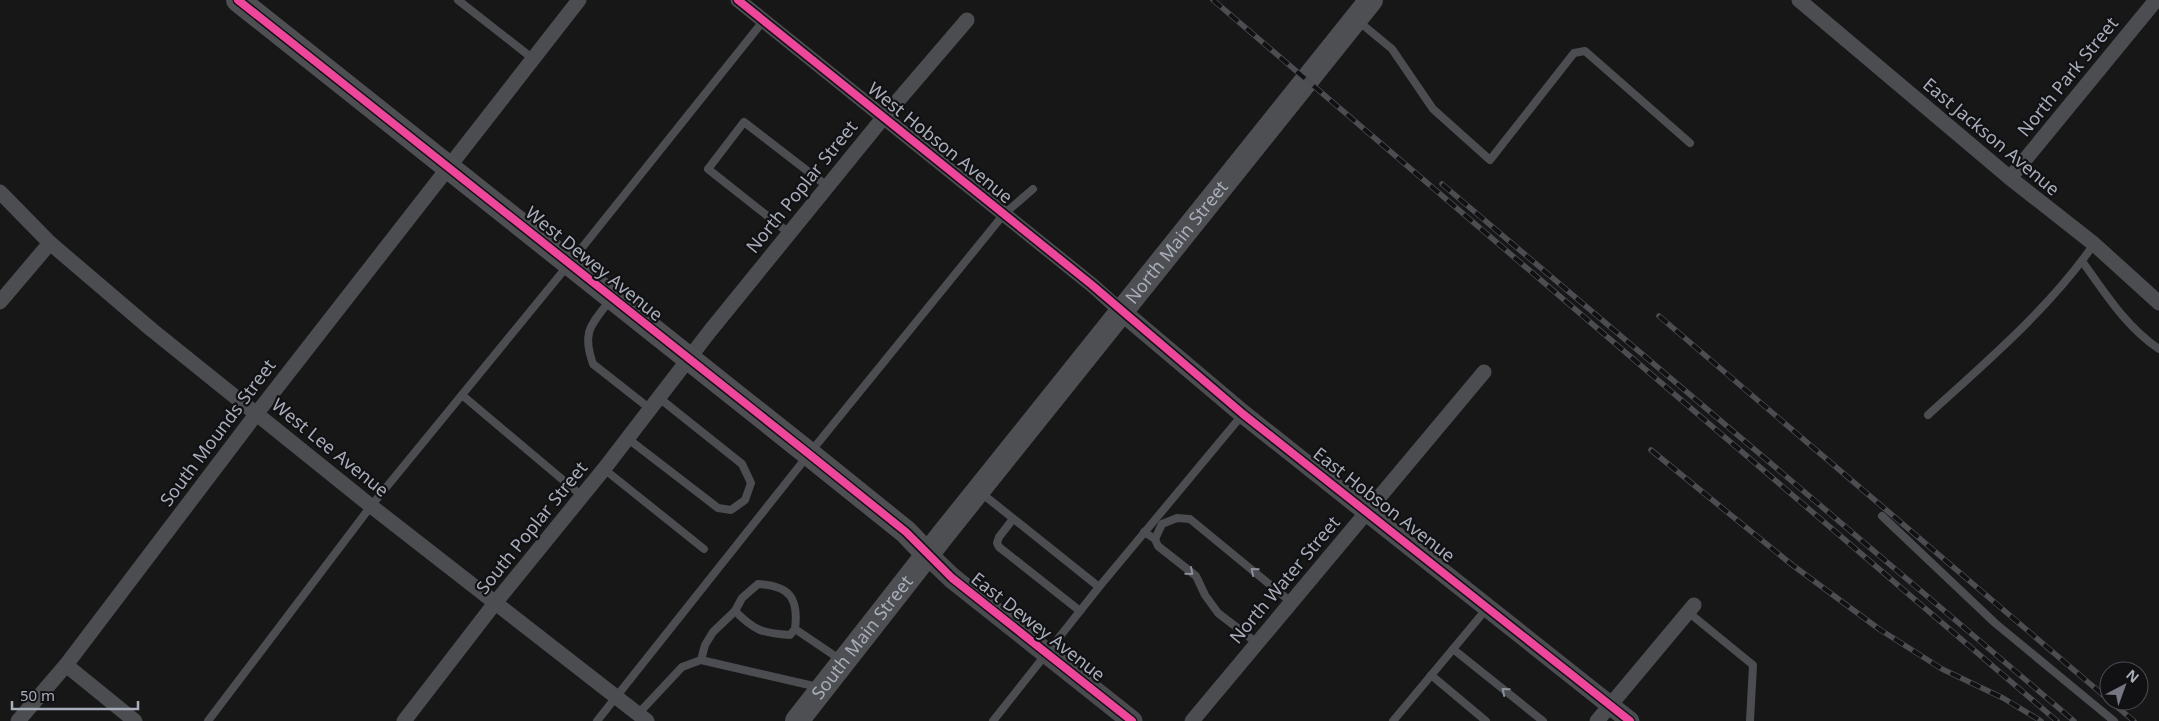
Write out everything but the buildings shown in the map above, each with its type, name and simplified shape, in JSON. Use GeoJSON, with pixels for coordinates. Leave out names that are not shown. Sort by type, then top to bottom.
{"type":"FeatureCollection","features":[{"type":"Feature","properties":{"kind":"main road","name":"West Dewey Avenue"},"geometry":{"type":"LineString","coordinates":[[238,0],[809,454],[906,532],[928,554]]}},
{"type":"Feature","properties":{"kind":"main road","name":"North Main Street"},"geometry":{"type":"LineString","coordinates":[[928,554],[1371,0]]}},
{"type":"Feature","properties":{"kind":"main road","name":"East Dewey Avenue"},"geometry":{"type":"LineString","coordinates":[[928,554],[952,578],[1132,721]]}},
{"type":"Feature","properties":{"kind":"main road","name":"South Main Street"},"geometry":{"type":"LineString","coordinates":[[797,721],[928,554]]}},
{"type":"Feature","properties":{"kind":"street","name":"South Mounds Street"},"geometry":{"type":"LineString","coordinates":[[18,721],[66,665],[447,166],[579,0]]}},
{"type":"Feature","properties":{"kind":"street","name":"West Hobson Avenue"},"geometry":{"type":"LineString","coordinates":[[738,0],[1004,214],[1121,311]]}},
{"type":"Feature","properties":{"kind":"street","name":"East Jackson Avenue"},"geometry":{"type":"LineString","coordinates":[[1799,0],[2010,178],[2094,244],[2159,303]]}},
{"type":"Feature","properties":{"kind":"street","name":"North Park Street"},"geometry":{"type":"LineString","coordinates":[[2010,178],[2156,0]]}},
{"type":"Feature","properties":{"kind":"street","name":"North Poplar Street"},"geometry":{"type":"LineString","coordinates":[[688,358],[883,118],[967,20]]}},
{"type":"Feature","properties":{"kind":"street","name":"West Lee Avenue"},"geometry":{"type":"LineString","coordinates":[[0,192],[50,243],[152,330],[371,506],[642,718]]}},
{"type":"Feature","properties":{"kind":"street"},"geometry":{"type":"LineString","coordinates":[[0,302],[50,243]]}},
{"type":"Feature","properties":{"kind":"street","name":"East Hobson Avenue"},"geometry":{"type":"LineString","coordinates":[[1121,311],[1243,414],[1630,721]]}},
{"type":"Feature","properties":{"kind":"street","name":"South Poplar Street"},"geometry":{"type":"LineString","coordinates":[[404,721],[495,603],[604,469],[688,358]]}},
{"type":"Feature","properties":{"kind":"street","name":"North Water Street"},"geometry":{"type":"LineString","coordinates":[[1192,721],[1366,510],[1484,372]]}},
{"type":"Feature","properties":{"kind":"street"},"geometry":{"type":"LineString","coordinates":[[1597,721],[1691,608]]}},
{"type":"Feature","properties":{"kind":"street"},"geometry":{"type":"LineString","coordinates":[[66,665],[135,721]]}},
{"type":"Feature","properties":{"kind":"lane"},"geometry":{"type":"LineString","coordinates":[[458,0],[532,58]]}},
{"type":"Feature","properties":{"kind":"lane"},"geometry":{"type":"LineString","coordinates":[[1355,19],[1392,49],[1433,109],[1490,160],[1578,51],[1585,51],[1690,143]]}},
{"type":"Feature","properties":{"kind":"lane"},"geometry":{"type":"LineString","coordinates":[[208,721],[371,506],[569,264],[764,20]]}},
{"type":"Feature","properties":{"kind":"lane"},"geometry":{"type":"LineString","coordinates":[[789,232],[708,169],[744,122],[827,186]]}},
{"type":"Feature","properties":{"kind":"lane"},"geometry":{"type":"LineString","coordinates":[[597,721],[809,454],[1004,214],[1033,189]]}},
{"type":"Feature","properties":{"kind":"lane"},"geometry":{"type":"LineString","coordinates":[[1928,415],[2022,328],[2082,261],[2094,244]]}},
{"type":"Feature","properties":{"kind":"lane"},"geometry":{"type":"LineString","coordinates":[[2082,261],[2112,303],[2142,337],[2159,348]]}},
{"type":"Feature","properties":{"kind":"lane"},"geometry":{"type":"LineString","coordinates":[[612,298],[594,321],[587,336],[593,364],[654,403],[742,464],[751,483],[745,500],[731,510],[718,508],[627,438]]}},
{"type":"Feature","properties":{"kind":"lane"},"geometry":{"type":"LineString","coordinates":[[462,395],[582,496]]}},
{"type":"Feature","properties":{"kind":"lane"},"geometry":{"type":"LineString","coordinates":[[993,721],[1099,587],[1243,414]]}},
{"type":"Feature","properties":{"kind":"lane"},"geometry":{"type":"LineString","coordinates":[[604,469],[704,549]]}},
{"type":"Feature","properties":{"kind":"lane"},"geometry":{"type":"LineString","coordinates":[[978,491],[1099,587]]}},
{"type":"Feature","properties":{"kind":"lane"},"geometry":{"type":"LineString","coordinates":[[1882,516],[1995,623],[2114,721]]}},
{"type":"Feature","properties":{"kind":"lane"},"geometry":{"type":"LineString","coordinates":[[1155,539],[1162,524],[1177,518],[1190,519],[1291,602]]}},
{"type":"Feature","properties":{"kind":"lane"},"geometry":{"type":"LineString","coordinates":[[1014,519],[999,537],[997,543],[999,546],[1080,611]]}},
{"type":"Feature","properties":{"kind":"lane"},"geometry":{"type":"LineString","coordinates":[[1144,532],[1155,539],[1158,546],[1196,576],[1205,596],[1218,612],[1257,643]]}},
{"type":"Feature","properties":{"kind":"lane"},"geometry":{"type":"LineString","coordinates":[[701,660],[705,645],[713,632],[735,611],[742,598],[758,584],[776,586],[789,594],[794,604],[795,629],[790,635],[769,633],[750,626],[735,611]]}},
{"type":"Feature","properties":{"kind":"lane"},"geometry":{"type":"LineString","coordinates":[[1393,721],[1488,607]]}},
{"type":"Feature","properties":{"kind":"lane"},"geometry":{"type":"LineString","coordinates":[[1691,608],[1753,664],[1750,721]]}},
{"type":"Feature","properties":{"kind":"lane"},"geometry":{"type":"LineString","coordinates":[[795,629],[843,662]]}},
{"type":"Feature","properties":{"kind":"lane"},"geometry":{"type":"LineString","coordinates":[[1453,649],[1543,721]]}},
{"type":"Feature","properties":{"kind":"lane"},"geometry":{"type":"LineString","coordinates":[[642,718],[682,667],[701,660],[778,676],[823,688]]}},
{"type":"Feature","properties":{"kind":"lane"},"geometry":{"type":"LineString","coordinates":[[1431,675],[1486,721]]}},
{"type":"Feature","properties":{"kind":"railway"},"geometry":{"type":"LineString","coordinates":[[1213,0],[2057,721]]}},
{"type":"Feature","properties":{"kind":"railway"},"geometry":{"type":"LineString","coordinates":[[1442,184],[2074,721]]}},
{"type":"Feature","properties":{"kind":"railway"},"geometry":{"type":"LineString","coordinates":[[1659,316],[2099,691]]}},
{"type":"Feature","properties":{"kind":"railway"},"geometry":{"type":"LineString","coordinates":[[1651,450],[1791,564],[1879,629],[1942,669],[2003,698],[2041,721]]}},
{"type":"Feature","properties":{"kind":"railway"},"geometry":{"type":"LineString","coordinates":[[2122,711],[2134,721]]}},
{"type":"Feature","properties":{"kind":"cycle path"},"geometry":{"type":"LineString","coordinates":[[238,0],[906,532],[952,578],[1132,721]]}},
{"type":"Feature","properties":{"kind":"cycle path"},"geometry":{"type":"LineString","coordinates":[[738,0],[1092,285],[1243,414],[1630,721]]}}]}
